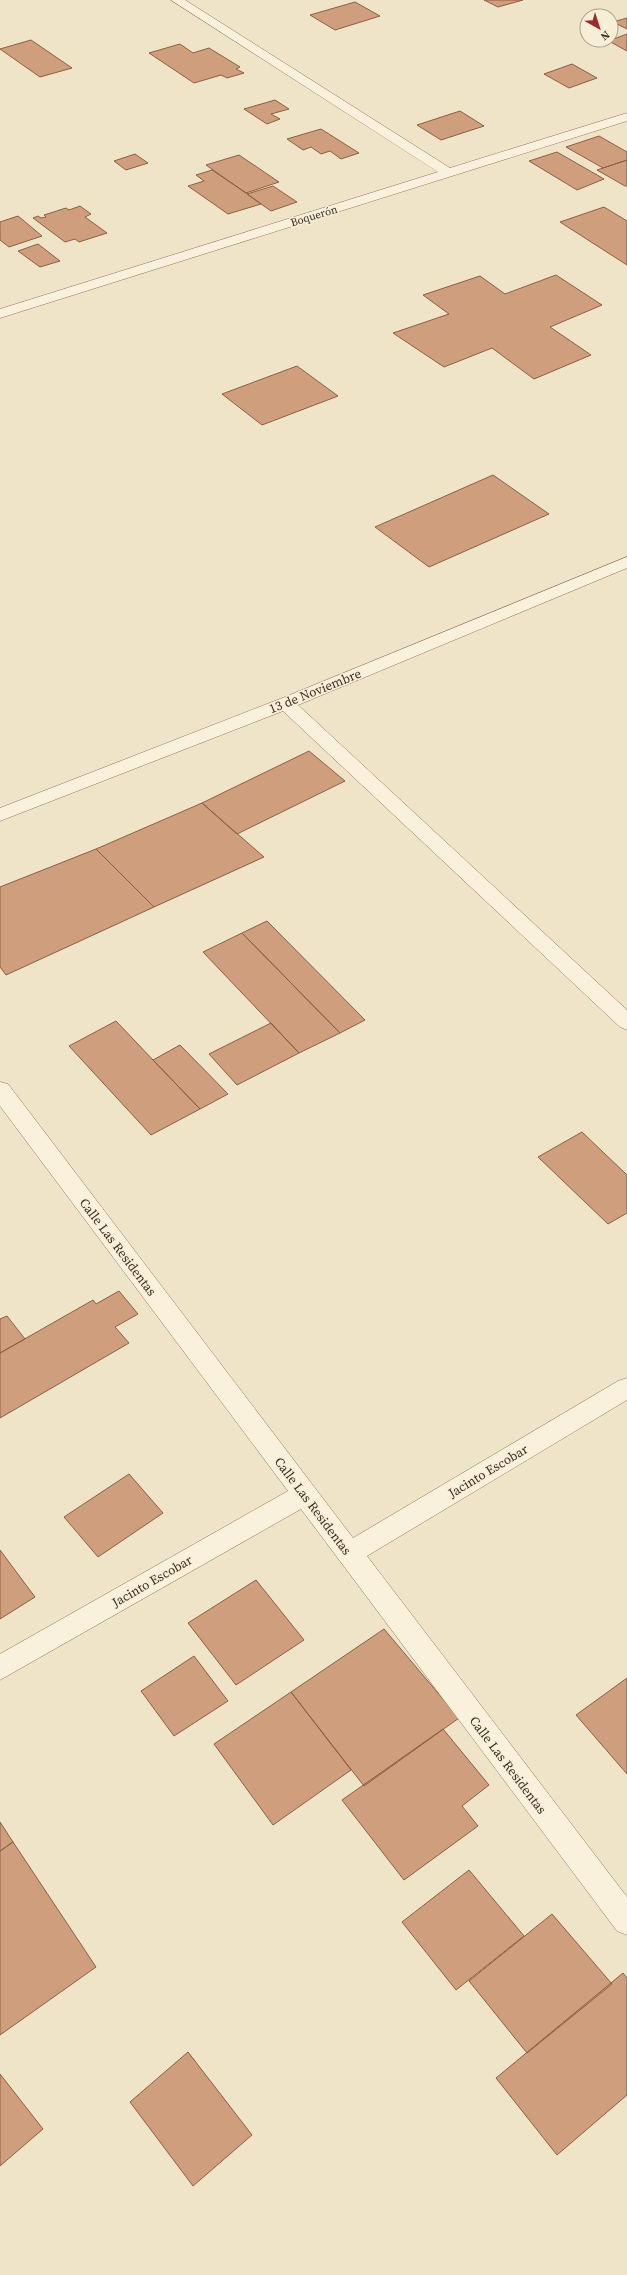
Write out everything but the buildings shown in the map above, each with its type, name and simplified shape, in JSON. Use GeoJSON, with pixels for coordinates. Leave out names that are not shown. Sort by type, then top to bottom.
{"type":"FeatureCollection","features":[{"type":"Feature","properties":{"kind":"street"},"geometry":{"type":"LineString","coordinates":[[177,0],[450,174]]}},
{"type":"Feature","properties":{"kind":"street","name":"Boquerón"},"geometry":{"type":"LineString","coordinates":[[0,314],[627,118]]}},
{"type":"Feature","properties":{"kind":"street","name":"13 de Noviembre"},"geometry":{"type":"LineString","coordinates":[[0,815],[286,703],[627,562]]}},
{"type":"Feature","properties":{"kind":"street"},"geometry":{"type":"LineString","coordinates":[[286,703],[627,1022]]}},
{"type":"Feature","properties":{"kind":"street","name":"Calle Las Residentas"},"geometry":{"type":"LineString","coordinates":[[0,1090],[627,1921]]}},
{"type":"Feature","properties":{"kind":"street","name":"Jacinto Escobar"},"geometry":{"type":"LineString","coordinates":[[349,1554],[627,1388]]}},
{"type":"Feature","properties":{"kind":"street","name":"Jacinto Escobar"},"geometry":{"type":"LineString","coordinates":[[0,1668],[305,1494]]}}]}
